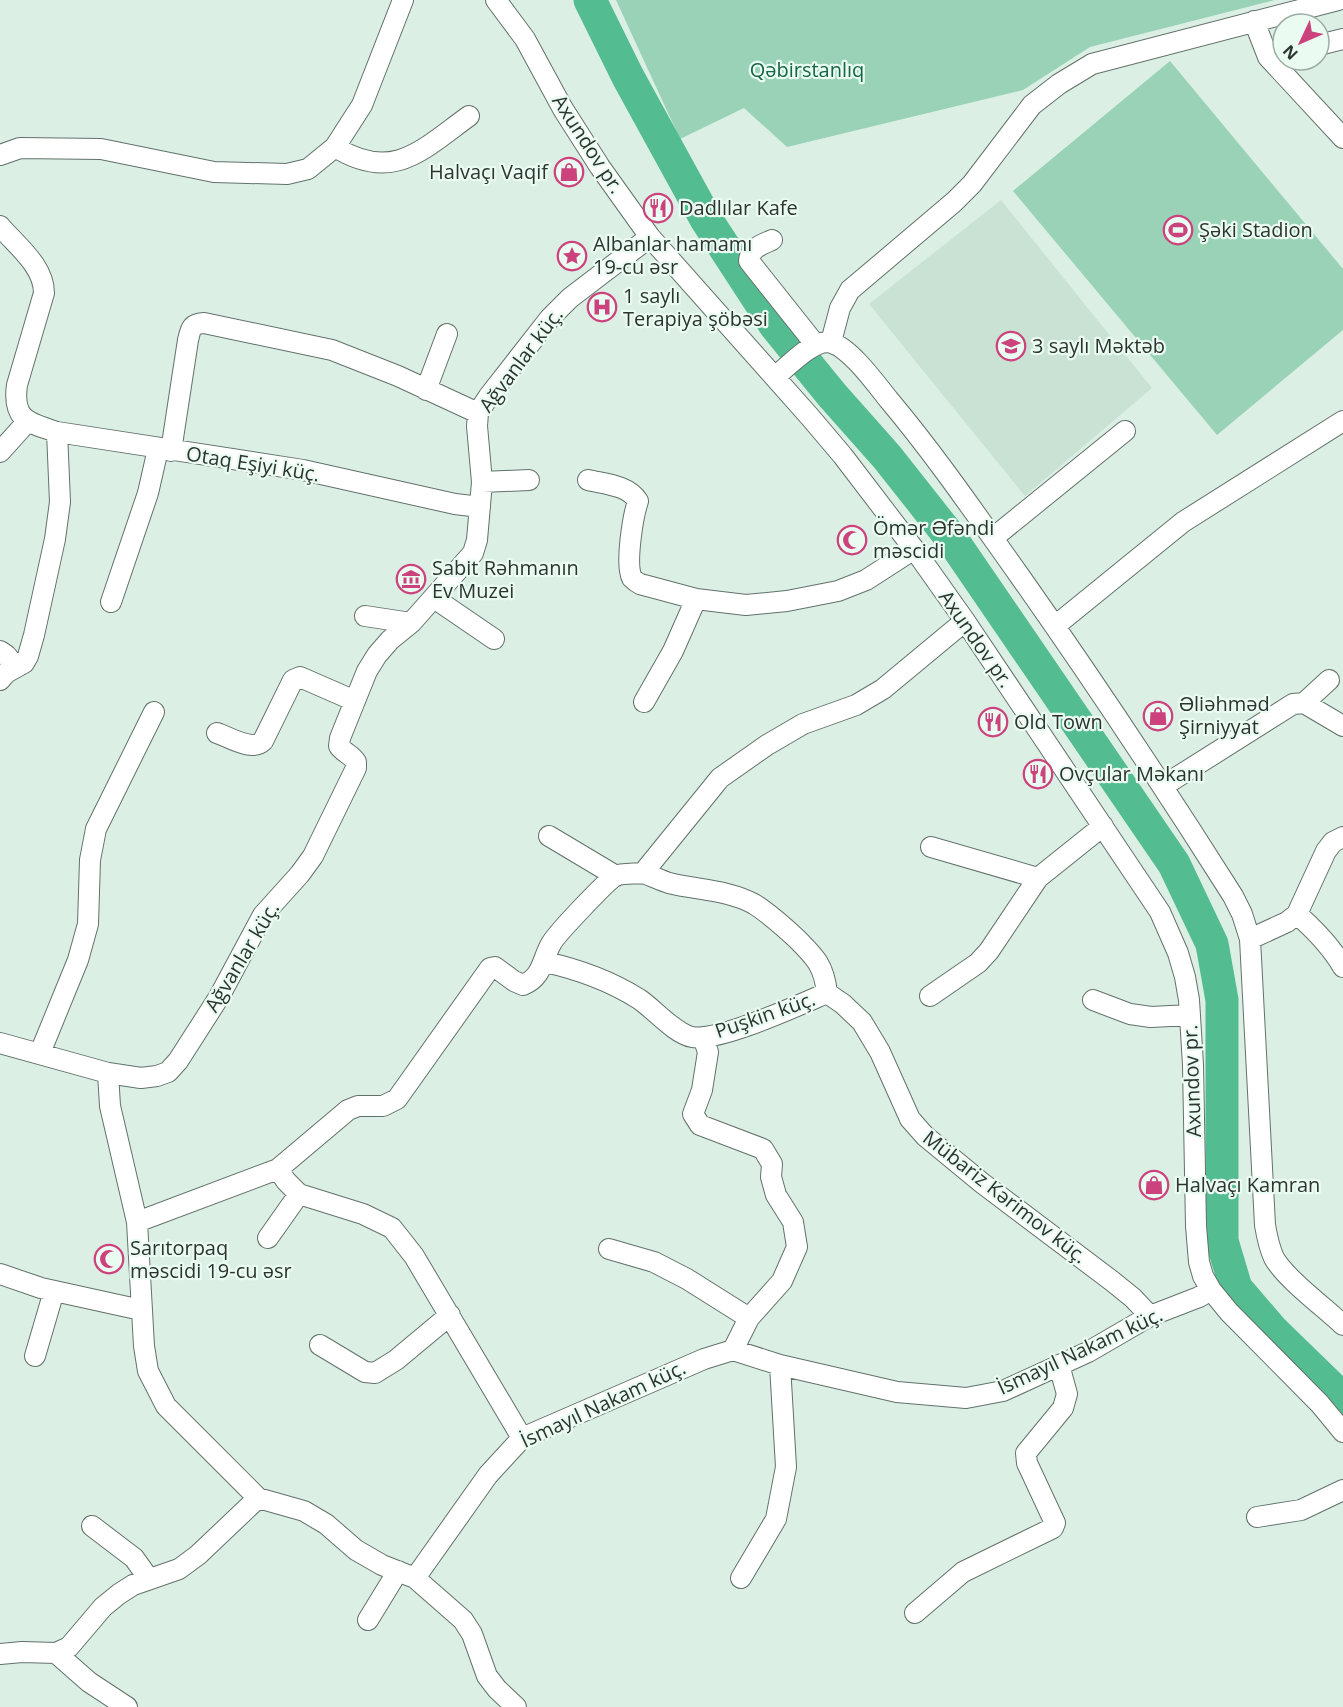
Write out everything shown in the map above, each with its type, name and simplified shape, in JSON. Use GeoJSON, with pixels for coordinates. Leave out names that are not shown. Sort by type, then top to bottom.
{"type":"FeatureCollection","features":[{"type":"Feature","properties":{"kind":"street"},"geometry":{"type":"LineString","coordinates":[[0,155],[20,148],[101,149],[213,172],[287,174],[308,169],[335,147],[362,105],[403,0]]}},
{"type":"Feature","properties":{"kind":"street","name":"Axundov pr."},"geometry":{"type":"LineString","coordinates":[[496,0],[525,39],[563,109],[600,167],[650,237],[783,371],[965,621],[1160,912],[1170,932],[1185,977],[1190,1015],[1194,1065],[1196,1226],[1199,1262],[1203,1276],[1228,1312],[1342,1427]]}},
{"type":"Feature","properties":{"kind":"street"},"geometry":{"type":"LineString","coordinates":[[783,371],[823,343],[850,290],[954,202],[972,184],[1032,105],[1059,84],[1092,64],[1338,0]]}},
{"type":"Feature","properties":{"kind":"street"},"geometry":{"type":"LineString","coordinates":[[1254,21],[1271,47]]}},
{"type":"Feature","properties":{"kind":"street"},"geometry":{"type":"LineString","coordinates":[[1290,72],[1343,138]]}},
{"type":"Feature","properties":{"kind":"street"},"geometry":{"type":"LineString","coordinates":[[335,147],[353,158],[373,163],[405,159],[423,150],[469,116]]}},
{"type":"Feature","properties":{"kind":"street"},"geometry":{"type":"LineString","coordinates":[[0,226],[38,270],[44,281],[44,293],[17,385],[15,400],[18,410],[27,422],[0,452]]}},
{"type":"Feature","properties":{"kind":"street","name":"Ağvanlar küç."},"geometry":{"type":"LineString","coordinates":[[108,1073],[141,1078],[168,1072],[178,1061],[219,997],[263,915],[300,874],[317,847],[356,768],[353,757],[339,746],[340,738],[367,671],[390,640],[411,623],[473,553],[477,540],[482,482],[478,413],[550,318],[570,298],[650,237]]}},
{"type":"Feature","properties":{"kind":"street"},"geometry":{"type":"LineString","coordinates":[[772,240],[754,249],[750,254],[750,261],[823,343],[848,354],[905,419],[941,466],[1163,786],[1233,896],[1250,939],[1265,1225],[1269,1244],[1275,1260],[1343,1324]]}},
{"type":"Feature","properties":{"kind":"street"},"geometry":{"type":"LineString","coordinates":[[111,602],[165,450],[191,327],[195,323],[204,322],[332,350],[398,376],[478,413]]}},
{"type":"Feature","properties":{"kind":"street"},"geometry":{"type":"LineString","coordinates":[[426,390],[447,334]]}},
{"type":"Feature","properties":{"kind":"street"},"geometry":{"type":"LineString","coordinates":[[1054,626],[1183,522],[1343,421]]}},
{"type":"Feature","properties":{"kind":"street","name":"Otaq Eşiyi küç."},"geometry":{"type":"LineString","coordinates":[[27,422],[57,432],[303,470],[455,504],[480,507]]}},
{"type":"Feature","properties":{"kind":"street"},"geometry":{"type":"LineString","coordinates":[[993,538],[1125,431]]}},
{"type":"Feature","properties":{"kind":"street"},"geometry":{"type":"LineString","coordinates":[[0,680],[6,673],[24,663],[28,656],[55,539],[60,502],[57,432]]}},
{"type":"Feature","properties":{"kind":"street"},"geometry":{"type":"LineString","coordinates":[[482,482],[529,480]]}},
{"type":"Feature","properties":{"kind":"street"},"geometry":{"type":"LineString","coordinates":[[588,480],[624,489],[634,495],[638,501],[631,538],[630,566],[633,578],[639,584],[696,599],[746,605],[787,601],[838,591],[866,580],[914,549]]}},
{"type":"Feature","properties":{"kind":"street"},"geometry":{"type":"LineString","coordinates":[[434,598],[494,639]]}},
{"type":"Feature","properties":{"kind":"street"},"geometry":{"type":"LineString","coordinates":[[644,702],[673,651],[696,599]]}},
{"type":"Feature","properties":{"kind":"street"},"geometry":{"type":"LineString","coordinates":[[365,616],[411,623]]}},
{"type":"Feature","properties":{"kind":"street"},"geometry":{"type":"LineString","coordinates":[[643,873],[720,778],[767,745],[803,724],[856,705],[883,689],[965,621]]}},
{"type":"Feature","properties":{"kind":"street"},"geometry":{"type":"LineString","coordinates":[[0,651],[6,654],[16,667]]}},
{"type":"Feature","properties":{"kind":"street"},"geometry":{"type":"LineString","coordinates":[[217,733],[253,746],[259,745],[293,680],[300,677],[355,701]]}},
{"type":"Feature","properties":{"kind":"street"},"geometry":{"type":"LineString","coordinates":[[1163,786],[1293,704],[1304,702],[1329,680]]}},
{"type":"Feature","properties":{"kind":"street"},"geometry":{"type":"LineString","coordinates":[[1304,702],[1343,726]]}},
{"type":"Feature","properties":{"kind":"street"},"geometry":{"type":"LineString","coordinates":[[40,1053],[78,960],[88,924],[90,860],[96,829],[154,712]]}},
{"type":"Feature","properties":{"kind":"street"},"geometry":{"type":"LineString","coordinates":[[930,996],[978,963],[990,951],[1038,878],[1103,826]]}},
{"type":"Feature","properties":{"kind":"street"},"geometry":{"type":"LineString","coordinates":[[549,836],[616,876],[643,873],[668,882],[752,903],[774,918],[817,962],[825,974],[827,993]]}},
{"type":"Feature","properties":{"kind":"street"},"geometry":{"type":"LineString","coordinates":[[1250,939],[1287,922],[1297,914],[1326,851],[1333,842],[1343,837]]}},
{"type":"Feature","properties":{"kind":"street"},"geometry":{"type":"LineString","coordinates":[[931,847],[1038,878]]}},
{"type":"Feature","properties":{"kind":"street"},"geometry":{"type":"LineString","coordinates":[[137,1222],[278,1169],[348,1110],[358,1106],[383,1106],[397,1099],[490,968],[495,967],[523,985],[531,982],[545,962],[550,945],[560,932],[616,876]]}},
{"type":"Feature","properties":{"kind":"street"},"geometry":{"type":"LineString","coordinates":[[1297,914],[1318,933],[1335,953],[1343,967]]}},
{"type":"Feature","properties":{"kind":"street","name":"Puşkin küç."},"geometry":{"type":"LineString","coordinates":[[545,962],[613,986],[639,999],[682,1033],[691,1037],[703,1037],[730,1031],[827,993]]}},
{"type":"Feature","properties":{"kind":"street","name":"Mübariz Kərimov küç."},"geometry":{"type":"LineString","coordinates":[[827,993],[862,1022],[880,1052],[910,1119],[925,1136],[982,1184],[1112,1281],[1150,1316]]}},
{"type":"Feature","properties":{"kind":"street"},"geometry":{"type":"LineString","coordinates":[[1093,1000],[1130,1014],[1150,1017],[1190,1015]]}},
{"type":"Feature","properties":{"kind":"street","name":"Puşkin küç."},"geometry":{"type":"LineString","coordinates":[[703,1037],[708,1052],[702,1090],[693,1114],[700,1125],[763,1149],[772,1164],[771,1177],[776,1195],[793,1222],[797,1247],[782,1281],[749,1318],[733,1350]]}},
{"type":"Feature","properties":{"kind":"street"},"geometry":{"type":"LineString","coordinates":[[0,1043],[108,1073],[110,1106],[137,1222],[141,1310],[148,1371],[166,1406],[258,1498],[304,1512],[326,1524],[356,1550],[382,1565],[407,1574],[463,1620],[472,1634],[487,1676],[516,1707]]}},
{"type":"Feature","properties":{"kind":"street"},"geometry":{"type":"LineString","coordinates":[[278,1169],[299,1194],[363,1214],[392,1228],[414,1256],[522,1438]]}},
{"type":"Feature","properties":{"kind":"street"},"geometry":{"type":"LineString","coordinates":[[268,1238],[299,1194]]}},
{"type":"Feature","properties":{"kind":"street"},"geometry":{"type":"LineString","coordinates":[[609,1249],[654,1262],[687,1279],[749,1318]]}},
{"type":"Feature","properties":{"kind":"street"},"geometry":{"type":"LineString","coordinates":[[0,1274],[54,1291],[141,1310]]}},
{"type":"Feature","properties":{"kind":"street","name":"İsmayıl Nakam küç."},"geometry":{"type":"LineString","coordinates":[[368,1620],[488,1475],[522,1438],[704,1359],[733,1350],[780,1365],[897,1392],[966,1398],[1003,1391],[1088,1352],[1150,1316],[1211,1290]]}},
{"type":"Feature","properties":{"kind":"street"},"geometry":{"type":"LineString","coordinates":[[35,1356],[54,1291]]}},
{"type":"Feature","properties":{"kind":"street"},"geometry":{"type":"LineString","coordinates":[[320,1345],[365,1372],[375,1373],[396,1360],[450,1315]]}},
{"type":"Feature","properties":{"kind":"street"},"geometry":{"type":"LineString","coordinates":[[741,1578],[776,1519],[786,1467],[780,1365]]}},
{"type":"Feature","properties":{"kind":"street"},"geometry":{"type":"LineString","coordinates":[[915,1613],[963,1572],[1053,1528],[1054,1523],[1027,1463],[1026,1453],[1063,1408],[1067,1394],[1059,1365]]}},
{"type":"Feature","properties":{"kind":"street"},"geometry":{"type":"LineString","coordinates":[[1257,1517],[1301,1510],[1343,1490]]}},
{"type":"Feature","properties":{"kind":"street"},"geometry":{"type":"LineString","coordinates":[[0,1654],[56,1653],[69,1647],[103,1607],[119,1594],[149,1579],[179,1569],[198,1555],[258,1498]]}},
{"type":"Feature","properties":{"kind":"street"},"geometry":{"type":"LineString","coordinates":[[92,1527],[134,1558],[149,1579]]}},
{"type":"Feature","properties":{"kind":"street"},"geometry":{"type":"LineString","coordinates":[[56,1653],[89,1682],[127,1707]]}},
{"type":"Feature","properties":{"kind":"shaded area","name":"3 saylı Məktəb"},"geometry":{"type":"Polygon","coordinates":[[[1001,200],[1152,388],[1025,496],[869,304],[1001,200]]]}},
{"type":"Feature","properties":{"kind":"green space","name":"Qəbirstanlıq"},"geometry":{"type":"Polygon","coordinates":[[[616,0],[1275,0],[1090,47],[1023,90],[787,147],[744,108],[680,139],[616,0]]]}},
{"type":"Feature","properties":{"kind":"green space","name":"Şəki Stadion"},"geometry":{"type":"Polygon","coordinates":[[[1170,61],[1343,269],[1343,330],[1217,435],[1013,191],[1170,61]]]}},
{"type":"Feature","properties":{"kind":"waterway"},"geometry":{"type":"LineString","coordinates":[[590,0],[628,77],[706,219],[775,325],[832,395],[887,457],[951,538],[1174,864],[1212,944],[1222,1000],[1222,1241],[1236,1288],[1272,1330],[1343,1399]]}},
{"type":"Feature","properties":{"kind":"place","name":"Halvaçı Vaqif"},"geometry":{"type":"Point","coordinates":[569,172]}},
{"type":"Feature","properties":{"kind":"place","name":"Dadlılar Kafe"},"geometry":{"type":"Point","coordinates":[658,208]}},
{"type":"Feature","properties":{"kind":"place","name":"Şəki Stadion"},"geometry":{"type":"Point","coordinates":[1178,230]}},
{"type":"Feature","properties":{"kind":"place","name":"Albanlar hamamı 19-cu əsr"},"geometry":{"type":"Point","coordinates":[572,256]}},
{"type":"Feature","properties":{"kind":"place","name":"1 saylı Terapiya şöbəsi"},"geometry":{"type":"Point","coordinates":[602,307]}},
{"type":"Feature","properties":{"kind":"place","name":"3 saylı Məktəb"},"geometry":{"type":"Point","coordinates":[1011,346]}},
{"type":"Feature","properties":{"kind":"place","name":"Ömər Əfəndi məscidi"},"geometry":{"type":"Point","coordinates":[852,540]}},
{"type":"Feature","properties":{"kind":"place","name":"Sabit Rəhmanın Ev Muzei"},"geometry":{"type":"Point","coordinates":[411,579]}},
{"type":"Feature","properties":{"kind":"place","name":"Əliəhməd Şirniyyat"},"geometry":{"type":"Point","coordinates":[1158,716]}},
{"type":"Feature","properties":{"kind":"place","name":"Old Town"},"geometry":{"type":"Point","coordinates":[993,722]}},
{"type":"Feature","properties":{"kind":"place","name":"Ovçular Məkanı"},"geometry":{"type":"Point","coordinates":[1038,774]}},
{"type":"Feature","properties":{"kind":"place","name":"Halvaçı Kamran"},"geometry":{"type":"Point","coordinates":[1154,1185]}},
{"type":"Feature","properties":{"kind":"place","name":"Sarıtorpaq məscidi 19-cu əsr"},"geometry":{"type":"Point","coordinates":[109,1259]}}]}
